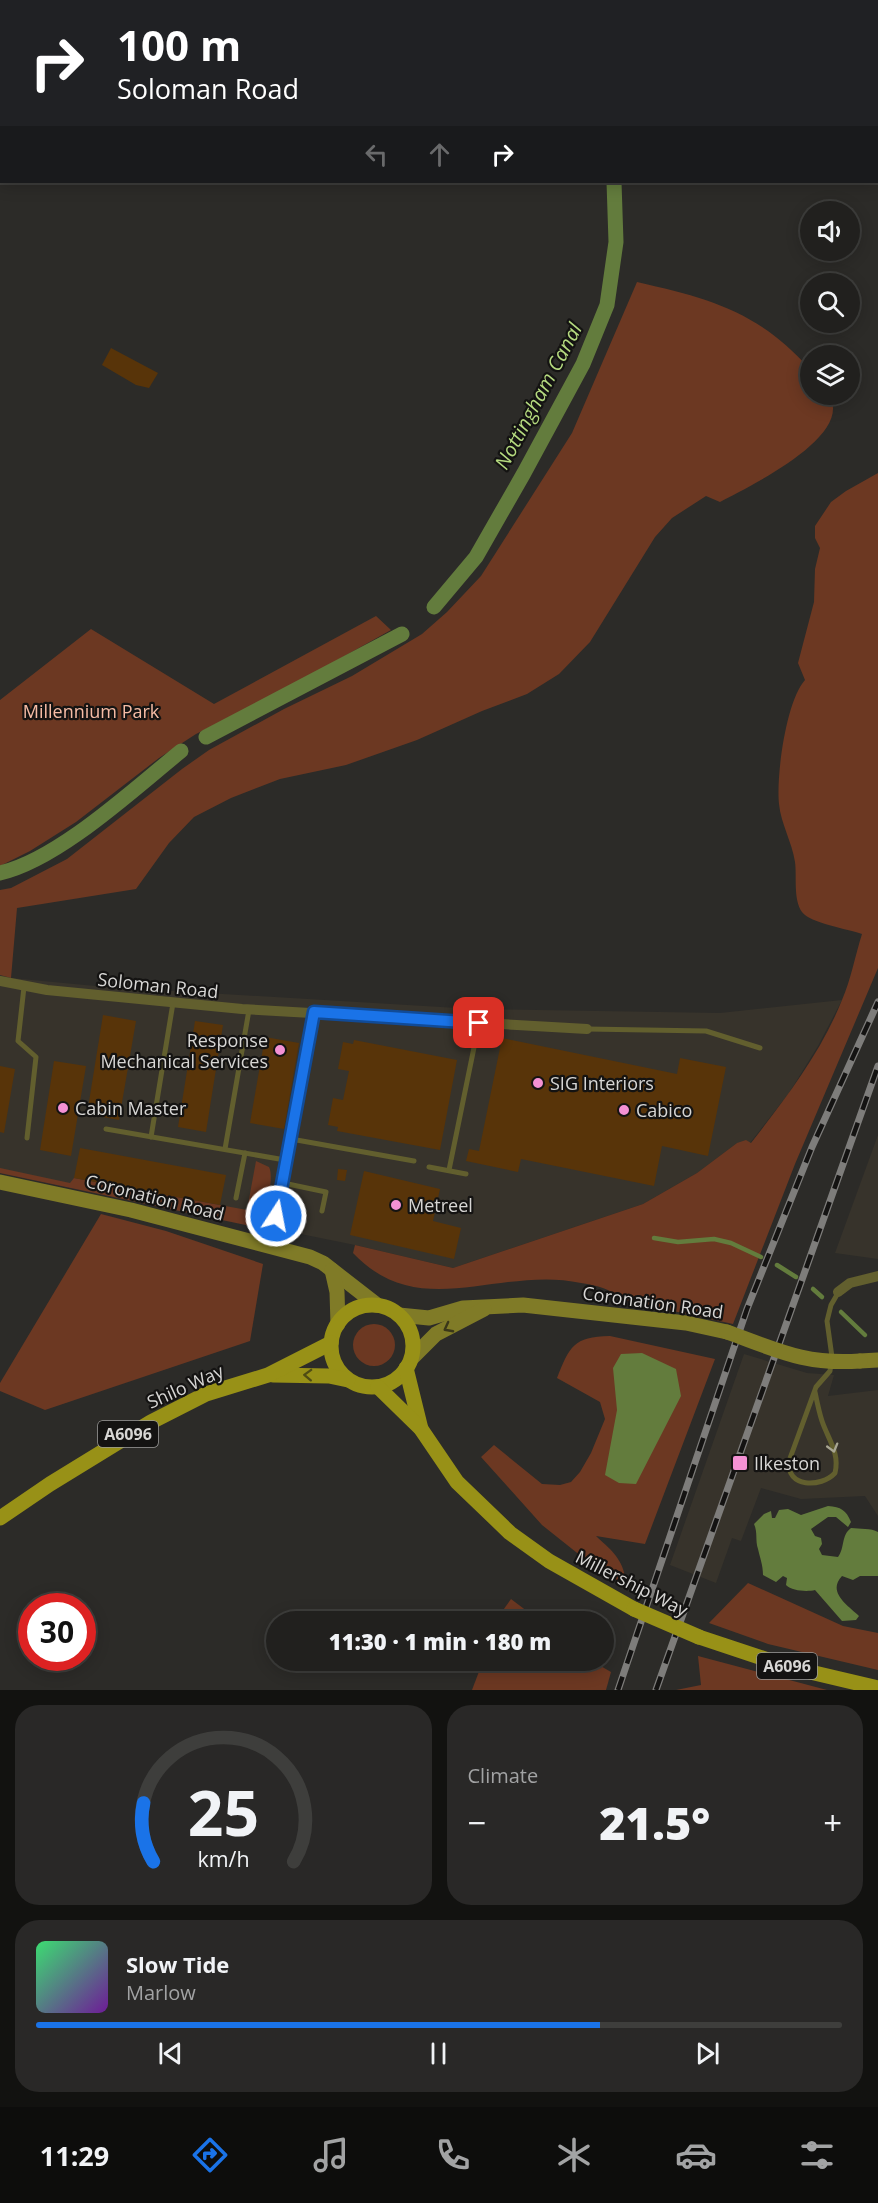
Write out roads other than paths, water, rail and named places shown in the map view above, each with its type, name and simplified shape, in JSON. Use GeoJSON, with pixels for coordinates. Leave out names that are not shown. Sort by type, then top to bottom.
{"type":"FeatureCollection","features":[{"type":"Feature","properties":{"kind":"main road"},"geometry":{"type":"LineString","coordinates":[[377,1305],[399,1315],[411,1331],[414,1342],[409,1363],[393,1381],[378,1387],[360,1385],[348,1380],[334,1359],[331,1343],[338,1324],[360,1308],[377,1305]]}},
{"type":"Feature","properties":{"kind":"main road","name":"Shilo Way"},"geometry":{"type":"LineString","coordinates":[[0,1518],[93,1456],[151,1422],[207,1394],[268,1375],[331,1343]]}},
{"type":"Feature","properties":{"kind":"main road","name":"Millership Way"},"geometry":{"type":"LineString","coordinates":[[409,1363],[420,1429]]}},
{"type":"Feature","properties":{"kind":"main road","name":"Shilo Way"},"geometry":{"type":"LineString","coordinates":[[268,1375],[329,1376],[348,1380]]}},
{"type":"Feature","properties":{"kind":"main road","name":"Millership Way"},"geometry":{"type":"LineString","coordinates":[[378,1387],[420,1429],[457,1482],[510,1533],[549,1561],[634,1610],[699,1637],[789,1667],[878,1688]]}},
{"type":"Feature","properties":{"kind":"street","name":"Soloman Road"},"geometry":{"type":"LineString","coordinates":[[0,981],[24,987],[249,1010],[587,1029]]}},
{"type":"Feature","properties":{"kind":"street"},"geometry":{"type":"LineString","coordinates":[[270,1245],[314,1012]]}},
{"type":"Feature","properties":{"kind":"street","name":"Coronation Road"},"geometry":{"type":"LineString","coordinates":[[0,1182],[131,1210],[310,1257],[332,1270],[377,1305]]}},
{"type":"Feature","properties":{"kind":"street"},"geometry":{"type":"LineString","coordinates":[[332,1270],[337,1292],[338,1324]]}},
{"type":"Feature","properties":{"kind":"street"},"geometry":{"type":"LineString","coordinates":[[838,1292],[847,1279],[878,1276]]}},
{"type":"Feature","properties":{"kind":"street","name":"Coronation Road"},"geometry":{"type":"LineString","coordinates":[[399,1315],[429,1318],[463,1308],[523,1305],[686,1323],[727,1332],[799,1358],[825,1363],[878,1360]]}},
{"type":"Feature","properties":{"kind":"street","name":"Coronation Road"},"geometry":{"type":"LineString","coordinates":[[409,1363],[436,1334],[489,1306]]}},
{"type":"Feature","properties":{"kind":"lane"},"geometry":{"type":"LineString","coordinates":[[24,987],[18,1041],[36,1057],[27,1138]]}},
{"type":"Feature","properties":{"kind":"lane"},"geometry":{"type":"LineString","coordinates":[[151,1137],[173,1003]]}},
{"type":"Feature","properties":{"kind":"lane"},"geometry":{"type":"LineString","coordinates":[[225,1149],[249,1010]]}},
{"type":"Feature","properties":{"kind":"lane"},"geometry":{"type":"LineString","coordinates":[[449,1170],[479,1023]]}},
{"type":"Feature","properties":{"kind":"lane"},"geometry":{"type":"LineString","coordinates":[[587,1029],[706,1031],[760,1048]]}},
{"type":"Feature","properties":{"kind":"lane"},"geometry":{"type":"LineString","coordinates":[[106,1129],[287,1160]]}},
{"type":"Feature","properties":{"kind":"lane"},"geometry":{"type":"LineString","coordinates":[[291,1139],[414,1161]]}},
{"type":"Feature","properties":{"kind":"lane"},"geometry":{"type":"LineString","coordinates":[[236,1198],[245,1153]]}},
{"type":"Feature","properties":{"kind":"lane"},"geometry":{"type":"LineString","coordinates":[[429,1167],[466,1174]]}},
{"type":"Feature","properties":{"kind":"lane"},"geometry":{"type":"LineString","coordinates":[[283,1183],[326,1192],[322,1211]]}},
{"type":"Feature","properties":{"kind":"lane"},"geometry":{"type":"LineString","coordinates":[[815,1392],[822,1422],[833,1445],[837,1467],[835,1473],[825,1482],[802,1483],[792,1476],[789,1461],[815,1392],[830,1371],[832,1357],[826,1321],[838,1292]]}},
{"type":"Feature","properties":{"kind":"waterway","name":"Nottingham Canal"},"geometry":{"type":"LineString","coordinates":[[434,607],[476,557],[583,364],[607,305],[616,242],[614,183]]}},
{"type":"Feature","properties":{"kind":"waterway","name":"Nottingham Canal"},"geometry":{"type":"LineString","coordinates":[[206,737],[402,634]]}},
{"type":"Feature","properties":{"kind":"waterway","name":"Nottingham Canal"},"geometry":{"type":"LineString","coordinates":[[0,873],[23,866],[70,839],[181,751]]}},
{"type":"Feature","properties":{"kind":"waterway"},"geometry":{"type":"LineString","coordinates":[[654,1238],[678,1242],[714,1239],[731,1243],[761,1257]]}},
{"type":"Feature","properties":{"kind":"waterway"},"geometry":{"type":"LineString","coordinates":[[777,1265],[796,1277]]}},
{"type":"Feature","properties":{"kind":"waterway"},"geometry":{"type":"LineString","coordinates":[[813,1289],[822,1297]]}},
{"type":"Feature","properties":{"kind":"waterway"},"geometry":{"type":"LineString","coordinates":[[841,1312],[865,1335]]}},
{"type":"Feature","properties":{"kind":"railway"},"geometry":{"type":"LineString","coordinates":[[618,1690],[747,1309],[812,1147],[878,1002]]}},
{"type":"Feature","properties":{"kind":"railway"},"geometry":{"type":"LineString","coordinates":[[656,1690],[878,1066]]}},
{"type":"Feature","properties":{"kind":"place","name":"Response Mechanical Services"},"geometry":{"type":"Point","coordinates":[280,1050]}},
{"type":"Feature","properties":{"kind":"place","name":"SIG Interiors"},"geometry":{"type":"Point","coordinates":[538,1083]}},
{"type":"Feature","properties":{"kind":"place","name":"Cabin Master"},"geometry":{"type":"Point","coordinates":[63,1108]}},
{"type":"Feature","properties":{"kind":"place","name":"Cabico"},"geometry":{"type":"Point","coordinates":[624,1110]}},
{"type":"Feature","properties":{"kind":"place","name":"Metreel"},"geometry":{"type":"Point","coordinates":[396,1205]}},
{"type":"Feature","properties":{"kind":"place","name":"Ilkeston"},"geometry":{"type":"Point","coordinates":[740,1463]}},
{"type":"Feature","properties":{"kind":"park label","name":"Millennium Park"},"geometry":{"type":"Point","coordinates":[91,711]}}]}
